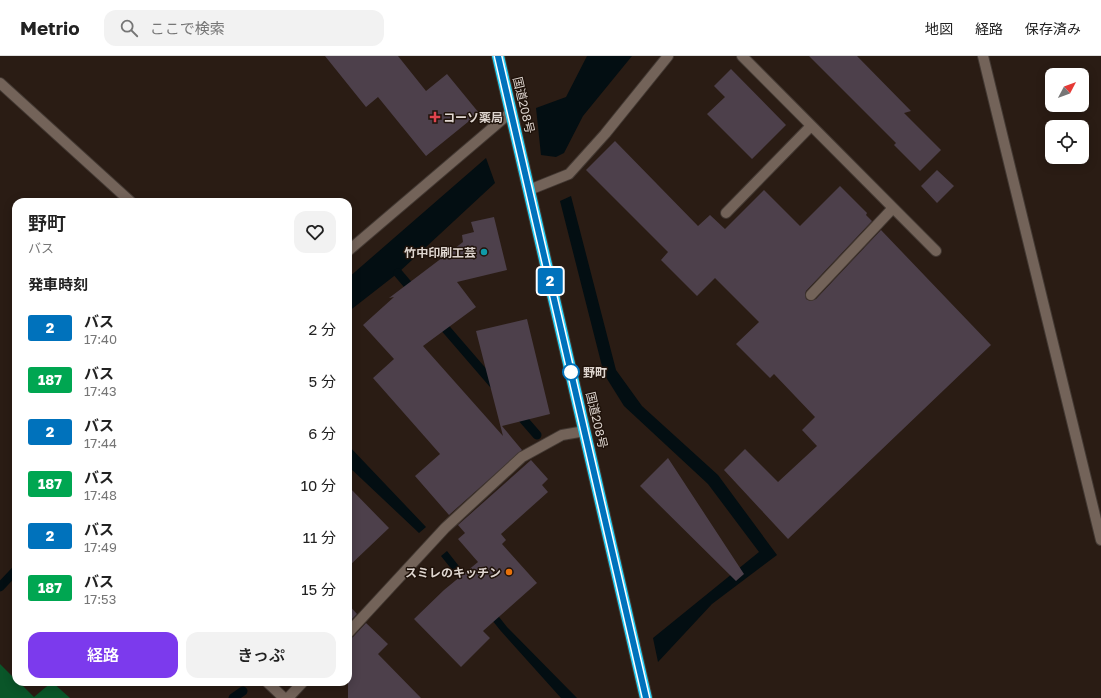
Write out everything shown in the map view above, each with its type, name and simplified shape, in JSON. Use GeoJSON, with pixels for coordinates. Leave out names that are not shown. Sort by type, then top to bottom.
{"type":"FeatureCollection","features":[{"type":"Feature","properties":{"kind":"highway","name":"国道208号"},"geometry":{"type":"LineString","coordinates":[[498,56],[646,698]]}},
{"type":"Feature","properties":{"kind":"street"},"geometry":{"type":"LineString","coordinates":[[529,190],[569,174],[605,134],[668,56]]}},
{"type":"Feature","properties":{"kind":"street"},"geometry":{"type":"LineString","coordinates":[[742,56],[936,251]]}},
{"type":"Feature","properties":{"kind":"street"},"geometry":{"type":"LineString","coordinates":[[983,56],[1101,540]]}},
{"type":"Feature","properties":{"kind":"street"},"geometry":{"type":"LineString","coordinates":[[0,83],[127,198]]}},
{"type":"Feature","properties":{"kind":"street"},"geometry":{"type":"LineString","coordinates":[[352,248],[511,112]]}},
{"type":"Feature","properties":{"kind":"street"},"geometry":{"type":"LineString","coordinates":[[726,213],[811,126]]}},
{"type":"Feature","properties":{"kind":"street"},"geometry":{"type":"LineString","coordinates":[[811,295],[893,208]]}},
{"type":"Feature","properties":{"kind":"street"},"geometry":{"type":"LineString","coordinates":[[352,629],[445,528],[522,457],[562,435],[585,430]]}},
{"type":"Feature","properties":{"kind":"street"},"geometry":{"type":"LineString","coordinates":[[272,686],[284,698]]}},
{"type":"Feature","properties":{"kind":"street"},"geometry":{"type":"LineString","coordinates":[[288,698],[298,686]]}},
{"type":"Feature","properties":{"kind":"green space"},"geometry":{"type":"Polygon","coordinates":[[[0,664],[12,676],[12,686],[23,686],[34,697],[47,686],[56,686],[70,698],[0,698],[0,664]]]}},
{"type":"Feature","properties":{"kind":"shaded area"},"geometry":{"type":"Polygon","coordinates":[[[587,56],[632,56],[583,116],[564,153],[556,157],[541,155],[536,108],[566,97],[587,56]]]}},
{"type":"Feature","properties":{"kind":"shaded area"},"geometry":{"type":"Polygon","coordinates":[[[486,158],[495,183],[398,273],[352,309],[352,275],[486,158]]]}},
{"type":"Feature","properties":{"kind":"shaded area"},"geometry":{"type":"Polygon","coordinates":[[[571,196],[616,370],[642,406],[718,475],[777,555],[712,604],[658,662],[653,638],[759,552],[708,484],[624,406],[604,374],[560,201],[571,196]]]}},
{"type":"Feature","properties":{"kind":"shaded area"},"geometry":{"type":"Polygon","coordinates":[[[352,449],[426,527],[419,533],[352,470],[352,449]]]}},
{"type":"Feature","properties":{"kind":"shaded area"},"geometry":{"type":"Polygon","coordinates":[[[447,551],[507,627],[577,698],[561,698],[500,630],[441,556],[447,551]]]}},
{"type":"Feature","properties":{"kind":"building"},"geometry":{"type":"Polygon","coordinates":[[[325,56],[398,56],[426,91],[447,74],[479,113],[426,156],[378,97],[366,107],[325,56]]]}},
{"type":"Feature","properties":{"kind":"building"},"geometry":{"type":"Polygon","coordinates":[[[809,56],[857,56],[911,111],[904,113],[941,150],[920,171],[894,145],[896,143],[809,56]]]}},
{"type":"Feature","properties":{"kind":"building"},"geometry":{"type":"Polygon","coordinates":[[[731,69],[786,125],[752,159],[707,114],[725,97],[714,86],[731,69]]]}},
{"type":"Feature","properties":{"kind":"building"},"geometry":{"type":"Polygon","coordinates":[[[615,141],[698,226],[710,215],[725,229],[764,190],[800,226],[840,186],[867,213],[866,215],[872,221],[806,291],[806,299],[810,301],[816,299],[881,230],[991,345],[788,539],[724,470],[745,449],[778,482],[817,446],[802,430],[815,417],[774,374],[770,378],[736,344],[759,322],[715,278],[697,296],[661,260],[668,252],[586,170],[615,141]]]}},
{"type":"Feature","properties":{"kind":"building"},"geometry":{"type":"Polygon","coordinates":[[[937,170],[954,186],[937,203],[921,186],[937,170]]]}},
{"type":"Feature","properties":{"kind":"building"},"geometry":{"type":"Polygon","coordinates":[[[494,217],[507,270],[457,282],[476,307],[423,346],[503,436],[476,331],[527,319],[550,414],[502,426],[522,450],[449,515],[415,476],[440,454],[373,378],[394,359],[363,325],[394,297],[389,298],[463,242],[462,235],[474,232],[471,222],[494,217]]]}},
{"type":"Feature","properties":{"kind":"building"},"geometry":{"type":"Polygon","coordinates":[[[668,458],[744,574],[736,581],[640,486],[668,458]]]}},
{"type":"Feature","properties":{"kind":"building"},"geometry":{"type":"Polygon","coordinates":[[[531,460],[548,479],[542,485],[548,492],[501,534],[506,540],[502,544],[537,583],[483,631],[490,638],[461,667],[414,619],[444,590],[478,562],[458,539],[465,533],[458,525],[531,460]]]}},
{"type":"Feature","properties":{"kind":"building"},"geometry":{"type":"Polygon","coordinates":[[[352,490],[389,528],[352,563],[352,490]]]}},
{"type":"Feature","properties":{"kind":"building"},"geometry":{"type":"Polygon","coordinates":[[[352,608],[357,614],[352,619],[352,608]]]}},
{"type":"Feature","properties":{"kind":"building"},"geometry":{"type":"Polygon","coordinates":[[[366,623],[388,644],[378,654],[421,698],[348,698],[348,686],[352,686],[353,637],[366,623]]]}},
{"type":"Feature","properties":{"kind":"waterway"},"geometry":{"type":"LineString","coordinates":[[398,273],[415,293]]}},
{"type":"Feature","properties":{"kind":"waterway"},"geometry":{"type":"LineString","coordinates":[[439,321],[496,387]]}},
{"type":"Feature","properties":{"kind":"waterway"},"geometry":{"type":"LineString","coordinates":[[517,412],[537,435]]}},
{"type":"Feature","properties":{"kind":"waterway"},"geometry":{"type":"LineString","coordinates":[[0,587],[12,574]]}},
{"type":"Feature","properties":{"kind":"waterway"},"geometry":{"type":"LineString","coordinates":[[233,698],[243,691]]}},
{"type":"Feature","properties":{"kind":"bus line","name":"2"},"geometry":{"type":"LineString","coordinates":[[498,56],[646,698]]}},
{"type":"Feature","properties":{"kind":"place","name":"コーソ薬局"},"geometry":{"type":"Point","coordinates":[435,117]}},
{"type":"Feature","properties":{"kind":"place","name":"竹中印刷工芸"},"geometry":{"type":"Point","coordinates":[484,252]}},
{"type":"Feature","properties":{"kind":"place","name":"野町"},"geometry":{"type":"Point","coordinates":[571,372]}},
{"type":"Feature","properties":{"kind":"place","name":"スミレのキッチン"},"geometry":{"type":"Point","coordinates":[509,572]}}]}
